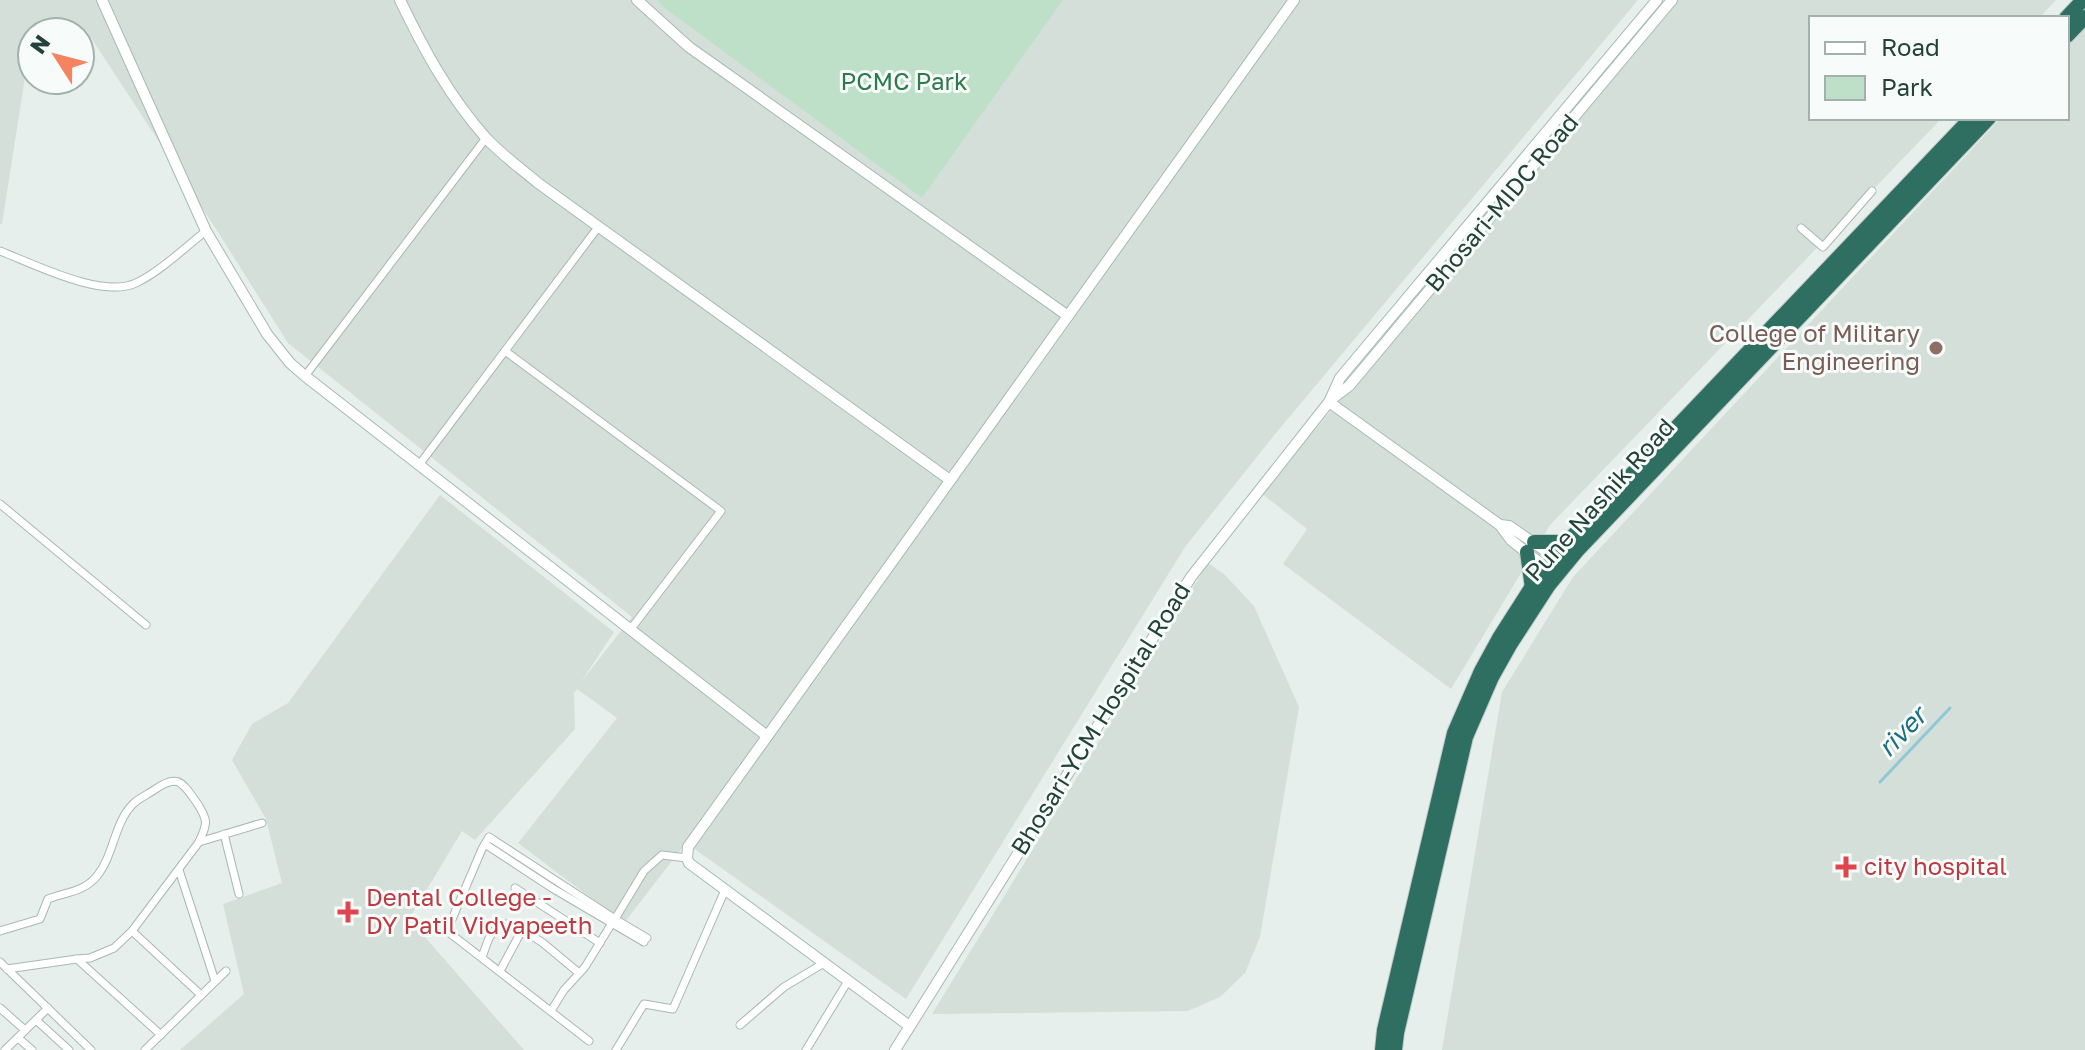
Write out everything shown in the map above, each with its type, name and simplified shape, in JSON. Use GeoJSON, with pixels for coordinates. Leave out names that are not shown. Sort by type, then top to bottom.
{"type":"FeatureCollection","features":[{"type":"Feature","properties":{"kind":"highway"},"geometry":{"type":"LineString","coordinates":[[2068,16],[2083,0]]}},
{"type":"Feature","properties":{"kind":"highway"},"geometry":{"type":"LineString","coordinates":[[2069,34],[2085,17]]}},
{"type":"Feature","properties":{"kind":"highway","name":"Pune Nashik Road"},"geometry":{"type":"LineString","coordinates":[[1395,1050],[1466,737],[1492,677],[1556,567],[1567,542],[1969,120]]}},
{"type":"Feature","properties":{"kind":"highway","name":"Pune Nashik Road"},"geometry":{"type":"LineString","coordinates":[[1382,1050],[1384,1030],[1454,733],[1499,638],[1532,588],[1556,567],[1987,120]]}},
{"type":"Feature","properties":{"kind":"highway"},"geometry":{"type":"LineString","coordinates":[[1532,588],[1531,547],[1567,542]]}},
{"type":"Feature","properties":{"kind":"street"},"geometry":{"type":"LineString","coordinates":[[102,0],[206,231],[267,334],[290,363],[767,736]]}},
{"type":"Feature","properties":{"kind":"street"},"geometry":{"type":"LineString","coordinates":[[400,0],[427,56],[450,91],[486,138],[508,159],[950,480]]}},
{"type":"Feature","properties":{"kind":"street"},"geometry":{"type":"LineString","coordinates":[[637,0],[689,47],[1068,316]]}},
{"type":"Feature","properties":{"kind":"street"},"geometry":{"type":"LineString","coordinates":[[908,1025],[689,863],[686,852],[1294,0]]}},
{"type":"Feature","properties":{"kind":"street","name":"Bhosari-MIDC Road"},"geometry":{"type":"LineString","coordinates":[[1329,402],[1340,378],[1657,0]]}},
{"type":"Feature","properties":{"kind":"street","name":"Bhosari-MIDC Road"},"geometry":{"type":"LineString","coordinates":[[1329,402],[1349,386],[1672,0]]}},
{"type":"Feature","properties":{"kind":"street"},"geometry":{"type":"LineString","coordinates":[[305,376],[486,138]]}},
{"type":"Feature","properties":{"kind":"street"},"geometry":{"type":"LineString","coordinates":[[1801,228],[1823,247],[1872,191]]}},
{"type":"Feature","properties":{"kind":"street"},"geometry":{"type":"LineString","coordinates":[[419,465],[599,226]]}},
{"type":"Feature","properties":{"kind":"street"},"geometry":{"type":"LineString","coordinates":[[0,251],[92,286],[121,288],[149,276],[206,231]]}},
{"type":"Feature","properties":{"kind":"street"},"geometry":{"type":"LineString","coordinates":[[505,351],[721,511],[630,630]]}},
{"type":"Feature","properties":{"kind":"street"},"geometry":{"type":"LineString","coordinates":[[1329,402],[1500,525],[1509,526],[1556,567]]}},
{"type":"Feature","properties":{"kind":"street","name":"Bhosari-YCM Hospital Road"},"geometry":{"type":"LineString","coordinates":[[895,1050],[1191,577],[1329,402]]}},
{"type":"Feature","properties":{"kind":"street"},"geometry":{"type":"LineString","coordinates":[[0,504],[146,625]]}},
{"type":"Feature","properties":{"kind":"street"},"geometry":{"type":"LineString","coordinates":[[0,931],[40,919],[48,899],[76,892],[97,876],[125,814],[133,804],[164,782],[183,784],[206,816],[206,826],[199,842],[132,931],[114,948],[90,958],[7,969]]}},
{"type":"Feature","properties":{"kind":"street"},"geometry":{"type":"LineString","coordinates":[[199,842],[262,823]]}},
{"type":"Feature","properties":{"kind":"street"},"geometry":{"type":"LineString","coordinates":[[224,834],[239,894]]}},
{"type":"Feature","properties":{"kind":"street"},"geometry":{"type":"LineString","coordinates":[[589,1041],[447,931],[489,837],[646,940]]}},
{"type":"Feature","properties":{"kind":"street"},"geometry":{"type":"LineString","coordinates":[[551,1011],[600,943],[644,871],[662,855],[687,858]]}},
{"type":"Feature","properties":{"kind":"street"},"geometry":{"type":"LineString","coordinates":[[179,870],[215,981]]}},
{"type":"Feature","properties":{"kind":"street"},"geometry":{"type":"LineString","coordinates":[[515,888],[600,943]]}},
{"type":"Feature","properties":{"kind":"street"},"geometry":{"type":"LineString","coordinates":[[616,1050],[644,1004],[673,1009],[725,890]]}},
{"type":"Feature","properties":{"kind":"street"},"geometry":{"type":"LineString","coordinates":[[482,957],[489,938],[499,924],[514,924],[579,973]]}},
{"type":"Feature","properties":{"kind":"street"},"geometry":{"type":"LineString","coordinates":[[500,971],[522,930]]}},
{"type":"Feature","properties":{"kind":"street"},"geometry":{"type":"LineString","coordinates":[[132,931],[201,995]]}},
{"type":"Feature","properties":{"kind":"street"},"geometry":{"type":"LineString","coordinates":[[77,959],[161,1035]]}},
{"type":"Feature","properties":{"kind":"street"},"geometry":{"type":"LineString","coordinates":[[0,962],[91,1050]]}},
{"type":"Feature","properties":{"kind":"street"},"geometry":{"type":"LineString","coordinates":[[740,1025],[784,987],[824,963]]}},
{"type":"Feature","properties":{"kind":"street"},"geometry":{"type":"LineString","coordinates":[[145,1050],[226,971]]}},
{"type":"Feature","properties":{"kind":"street"},"geometry":{"type":"LineString","coordinates":[[806,1050],[848,981]]}},
{"type":"Feature","properties":{"kind":"street"},"geometry":{"type":"LineString","coordinates":[[0,1008],[25,1030]]}},
{"type":"Feature","properties":{"kind":"street"},"geometry":{"type":"LineString","coordinates":[[10,1049],[48,1008]]}},
{"type":"Feature","properties":{"kind":"street"},"geometry":{"type":"LineString","coordinates":[[36,1020],[69,1050]]}},
{"type":"Feature","properties":{"kind":"street"},"geometry":{"type":"LineString","coordinates":[[18,1038],[32,1050]]}},
{"type":"Feature","properties":{"kind":"shaded area"},"geometry":{"type":"Polygon","coordinates":[[[0,0],[1638,0],[1276,433],[1185,547],[906,999],[686,843],[624,923],[518,843],[617,718],[577,689],[574,693],[575,729],[475,840],[462,831],[409,919],[524,1050],[180,1050],[244,994],[223,904],[282,883],[266,819],[232,760],[252,724],[288,703],[440,495],[614,632],[581,682],[632,617],[288,343],[96,45],[96,16],[16,16],[16,96],[22,96],[0,224],[0,0]]]}},
{"type":"Feature","properties":{"kind":"shaded area"},"geometry":{"type":"Polygon","coordinates":[[[1675,0],[2056,0],[2041,16],[1809,16],[1809,120],[1940,120],[1550,525],[1451,689],[1283,564],[1307,529],[1261,493],[1498,215],[1675,0]]]}},
{"type":"Feature","properties":{"kind":"shaded area","name":"College of Military Engineering"},"geometry":{"type":"Polygon","coordinates":[[[2085,28],[2085,1050],[1442,1050],[1502,692],[1573,577],[1999,120],[2069,120],[2069,45],[2085,28]]]}},
{"type":"Feature","properties":{"kind":"shaded area"},"geometry":{"type":"Polygon","coordinates":[[[1208,563],[1224,574],[1254,606],[1299,707],[1260,937],[1245,973],[1220,997],[1188,1011],[932,1014],[1208,563]]]}},
{"type":"Feature","properties":{"kind":"green space","name":"PCMC Park"},"geometry":{"type":"Polygon","coordinates":[[[657,0],[1063,0],[922,198],[657,0]]]}},
{"type":"Feature","properties":{"kind":"waterway","name":"river"},"geometry":{"type":"LineString","coordinates":[[1880,782],[1950,708]]}},
{"type":"Feature","properties":{"kind":"place","name":"College of Military Engineering"},"geometry":{"type":"Point","coordinates":[1936,348]}},
{"type":"Feature","properties":{"kind":"place","name":"city hospital"},"geometry":{"type":"Point","coordinates":[1846,867]}},
{"type":"Feature","properties":{"kind":"place","name":"Dental College - DY Patil Vidyapeeth"},"geometry":{"type":"Point","coordinates":[348,912]}}]}
